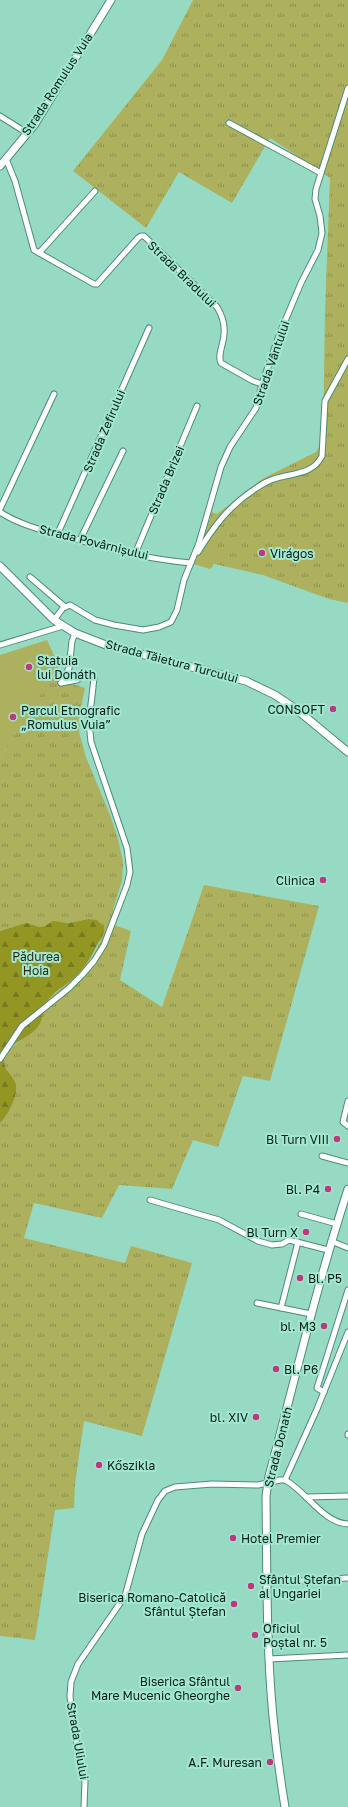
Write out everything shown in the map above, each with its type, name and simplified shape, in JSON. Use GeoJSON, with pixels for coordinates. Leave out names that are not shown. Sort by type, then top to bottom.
{"type":"FeatureCollection","features":[{"type":"Feature","properties":{"kind":"main road","name":"Strada Romulus Vuia"},"geometry":{"type":"LineString","coordinates":[[0,166],[27,133],[111,0]]}},
{"type":"Feature","properties":{"kind":"main road","name":"Strada Tăietura Turcului"},"geometry":{"type":"LineString","coordinates":[[0,566],[54,620],[75,633],[106,645],[246,681],[275,695],[296,709],[348,752]]}},
{"type":"Feature","properties":{"kind":"main road","name":"Strada Donath"},"geometry":{"type":"LineString","coordinates":[[285,1807],[273,1717],[269,1659],[267,1484],[328,1250],[348,1189]]}},
{"type":"Feature","properties":{"kind":"street","name":"Strada Vântului"},"geometry":{"type":"LineString","coordinates":[[65,607],[70,605],[95,620],[107,624],[143,630],[159,628],[167,625],[174,618],[191,563],[194,558],[221,467],[230,448],[256,408],[262,384],[280,333],[301,284],[314,259],[320,242],[322,233],[315,199],[321,173],[348,88]]}},
{"type":"Feature","properties":{"kind":"street"},"geometry":{"type":"LineString","coordinates":[[0,116],[27,133]]}},
{"type":"Feature","properties":{"kind":"street"},"geometry":{"type":"LineString","coordinates":[[229,123],[321,173]]}},
{"type":"Feature","properties":{"kind":"street"},"geometry":{"type":"LineString","coordinates":[[6,158],[15,181],[32,247],[39,253],[95,191]]}},
{"type":"Feature","properties":{"kind":"street","name":"Strada Bradului"},"geometry":{"type":"LineString","coordinates":[[39,253],[94,284],[100,283],[141,236],[157,248],[217,307],[222,314],[224,334],[220,357],[222,363],[253,381],[262,384]]}},
{"type":"Feature","properties":{"kind":"street","name":"Strada Zefirului"},"geometry":{"type":"LineString","coordinates":[[58,533],[149,328]]}},
{"type":"Feature","properties":{"kind":"street"},"geometry":{"type":"LineString","coordinates":[[194,558],[218,520],[255,489],[276,478],[310,470],[318,463],[322,456],[325,401],[348,358]]}},
{"type":"Feature","properties":{"kind":"street"},"geometry":{"type":"LineString","coordinates":[[0,511],[54,394]]}},
{"type":"Feature","properties":{"kind":"street","name":"Strada Brizei"},"geometry":{"type":"LineString","coordinates":[[135,554],[198,406]]}},
{"type":"Feature","properties":{"kind":"street"},"geometry":{"type":"LineString","coordinates":[[80,540],[123,451]]}},
{"type":"Feature","properties":{"kind":"street","name":"Strada Povârnișului"},"geometry":{"type":"LineString","coordinates":[[0,511],[7,517],[80,540],[135,554],[191,563]]}},
{"type":"Feature","properties":{"kind":"street"},"geometry":{"type":"LineString","coordinates":[[30,577],[65,607],[54,620]]}},
{"type":"Feature","properties":{"kind":"street"},"geometry":{"type":"LineString","coordinates":[[0,645],[63,626]]}},
{"type":"Feature","properties":{"kind":"street"},"geometry":{"type":"LineString","coordinates":[[0,1059],[22,1026],[69,988],[94,961],[104,945],[119,908],[130,872],[127,848],[92,742],[89,722],[94,678],[90,674],[84,674],[77,680],[61,683],[69,668],[72,641],[75,633]]}},
{"type":"Feature","properties":{"kind":"street"},"geometry":{"type":"LineString","coordinates":[[348,1102],[343,1122],[348,1126]]}},
{"type":"Feature","properties":{"kind":"street"},"geometry":{"type":"LineString","coordinates":[[322,1156],[348,1163]]}},
{"type":"Feature","properties":{"kind":"street"},"geometry":{"type":"LineString","coordinates":[[150,1200],[219,1220],[258,1241],[272,1245],[282,1244],[289,1240],[328,1250]]}},
{"type":"Feature","properties":{"kind":"street"},"geometry":{"type":"LineString","coordinates":[[301,1214],[337,1224]]}},
{"type":"Feature","properties":{"kind":"street"},"geometry":{"type":"LineString","coordinates":[[331,1241],[348,1248]]}},
{"type":"Feature","properties":{"kind":"street"},"geometry":{"type":"LineString","coordinates":[[281,1308],[298,1242]]}},
{"type":"Feature","properties":{"kind":"street"},"geometry":{"type":"LineString","coordinates":[[324,1392],[317,1388],[348,1290]]}},
{"type":"Feature","properties":{"kind":"street"},"geometry":{"type":"LineString","coordinates":[[257,1303],[311,1314]]}},
{"type":"Feature","properties":{"kind":"street"},"geometry":{"type":"LineString","coordinates":[[348,1332],[286,1480],[336,1522],[348,1524]]}},
{"type":"Feature","properties":{"kind":"street","name":"Strada Uliului"},"geometry":{"type":"LineString","coordinates":[[84,1807],[85,1781],[73,1725],[70,1696],[71,1682],[78,1664],[125,1596],[142,1534],[154,1507],[165,1492],[175,1487],[212,1484],[267,1484],[280,1480],[286,1480]]}},
{"type":"Feature","properties":{"kind":"street"},"geometry":{"type":"LineString","coordinates":[[306,1497],[348,1496]]}},
{"type":"Feature","properties":{"kind":"street"},"geometry":{"type":"LineString","coordinates":[[267,1583],[348,1578]]}},
{"type":"Feature","properties":{"kind":"street"},"geometry":{"type":"LineString","coordinates":[[269,1659],[348,1655]]}},
{"type":"Feature","properties":{"kind":"green space"},"geometry":{"type":"Polygon","coordinates":[[[193,0],[348,0],[348,603],[329,599],[263,575],[197,560],[212,512],[217,514],[262,479],[316,452],[323,440],[325,311],[330,178],[270,138],[232,203],[179,172],[146,228],[73,171],[162,60],[193,0]]]}},
{"type":"Feature","properties":{"kind":"green space"},"geometry":{"type":"Polygon","coordinates":[[[213,532],[218,545],[213,566],[210,569],[193,564],[213,532]]]}},
{"type":"Feature","properties":{"kind":"green space","name":"Parcul Etnografic „Romulus Vuia”"},"geometry":{"type":"Polygon","coordinates":[[[47,640],[59,666],[0,757],[0,655],[47,640]]]}},
{"type":"Feature","properties":{"kind":"green space"},"geometry":{"type":"Polygon","coordinates":[[[51,677],[85,688],[80,712],[79,732],[86,757],[110,815],[118,839],[123,862],[122,881],[113,909],[114,925],[131,931],[120,980],[162,1007],[204,885],[319,906],[270,1081],[243,1076],[218,1147],[193,1140],[172,1189],[119,1185],[102,1218],[34,1203],[24,1238],[125,1263],[131,1246],[192,1263],[142,1436],[84,1421],[75,1484],[74,1508],[55,1510],[35,1640],[0,1636],[0,1123],[9,1108],[12,1078],[4,1072],[1,1064],[7,1051],[38,1027],[46,1004],[52,996],[75,977],[92,958],[101,940],[88,919],[40,927],[27,923],[0,931],[0,757],[51,677]]]}},
{"type":"Feature","properties":{"kind":"green space","name":"Pădurea Hoia"},"geometry":{"type":"Polygon","coordinates":[[[88,919],[97,920],[104,927],[103,935],[91,957],[74,978],[50,998],[45,1005],[38,1027],[32,1033],[13,1045],[6,1052],[4,1058],[5,1066],[15,1082],[16,1092],[10,1109],[0,1123],[0,931],[27,923],[40,927],[53,921],[69,923],[88,919]]]}},
{"type":"Feature","properties":{"kind":"place","name":"Virágos"},"geometry":{"type":"Point","coordinates":[262,553]}},
{"type":"Feature","properties":{"kind":"place","name":"Statuia lui Donáth"},"geometry":{"type":"Point","coordinates":[29,667]}},
{"type":"Feature","properties":{"kind":"place","name":"CONSOFT"},"geometry":{"type":"Point","coordinates":[333,709]}},
{"type":"Feature","properties":{"kind":"place","name":"Parcul Etnografic „Romulus Vuia”"},"geometry":{"type":"Point","coordinates":[13,717]}},
{"type":"Feature","properties":{"kind":"place","name":"Clinica"},"geometry":{"type":"Point","coordinates":[323,880]}},
{"type":"Feature","properties":{"kind":"place","name":"Bl Turn VIII"},"geometry":{"type":"Point","coordinates":[337,1139]}},
{"type":"Feature","properties":{"kind":"place","name":"Bl. P4"},"geometry":{"type":"Point","coordinates":[328,1189]}},
{"type":"Feature","properties":{"kind":"place","name":"Bl Turn X"},"geometry":{"type":"Point","coordinates":[306,1232]}},
{"type":"Feature","properties":{"kind":"place","name":"Bl. P5"},"geometry":{"type":"Point","coordinates":[300,1278]}},
{"type":"Feature","properties":{"kind":"place","name":"bl. M3"},"geometry":{"type":"Point","coordinates":[324,1326]}},
{"type":"Feature","properties":{"kind":"place","name":"Bl. P6"},"geometry":{"type":"Point","coordinates":[276,1369]}},
{"type":"Feature","properties":{"kind":"place","name":"bl. XIV"},"geometry":{"type":"Point","coordinates":[256,1417]}},
{"type":"Feature","properties":{"kind":"place","name":"Kőszikla"},"geometry":{"type":"Point","coordinates":[99,1465]}},
{"type":"Feature","properties":{"kind":"place","name":"Hotel Premier"},"geometry":{"type":"Point","coordinates":[233,1538]}},
{"type":"Feature","properties":{"kind":"place","name":"Sfântul Ștefan al Ungariei"},"geometry":{"type":"Point","coordinates":[251,1586]}},
{"type":"Feature","properties":{"kind":"place","name":"Biserica Romano-Catolică Sfântul Ștefan"},"geometry":{"type":"Point","coordinates":[234,1604]}},
{"type":"Feature","properties":{"kind":"place","name":"Oficiul Poștal nr. 5"},"geometry":{"type":"Point","coordinates":[255,1635]}},
{"type":"Feature","properties":{"kind":"place","name":"Biserica Sfântul Mare Mucenic Gheorghe"},"geometry":{"type":"Point","coordinates":[238,1688]}},
{"type":"Feature","properties":{"kind":"place","name":"A.F. Muresan"},"geometry":{"type":"Point","coordinates":[270,1762]}}]}
